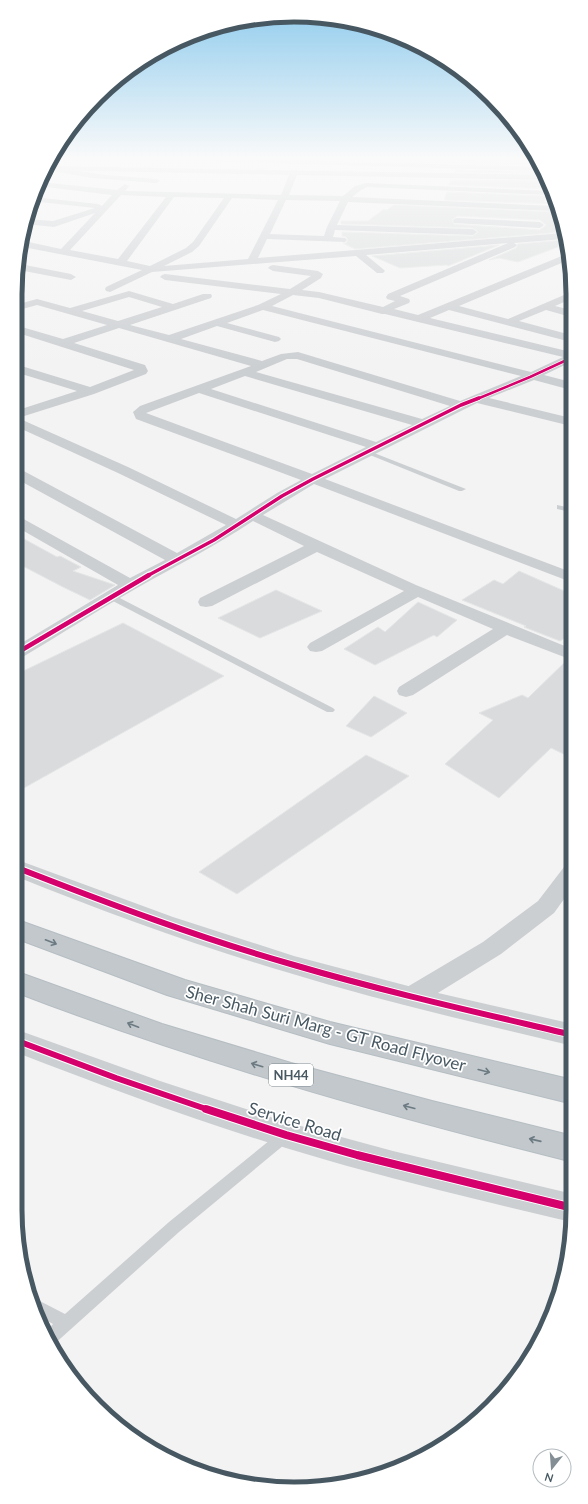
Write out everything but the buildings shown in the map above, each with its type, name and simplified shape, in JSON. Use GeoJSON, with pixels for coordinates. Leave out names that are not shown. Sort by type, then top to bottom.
{"type":"FeatureCollection","features":[{"type":"Feature","properties":{"kind":"highway","name":"Sher Shah Suri Marg - GT Road Flyover"},"geometry":{"type":"LineString","coordinates":[[22,931],[177,988],[322,1031],[566,1090]]}},
{"type":"Feature","properties":{"kind":"highway","name":"NH44"},"geometry":{"type":"LineString","coordinates":[[22,984],[144,1029],[310,1081],[566,1147]]}},
{"type":"Feature","properties":{"kind":"street"},"geometry":{"type":"LineString","coordinates":[[64,252],[86,228]]}},
{"type":"Feature","properties":{"kind":"street"},"geometry":{"type":"LineString","coordinates":[[121,262],[146,228]]}},
{"type":"Feature","properties":{"kind":"street"},"geometry":{"type":"LineString","coordinates":[[110,289],[153,269],[193,247],[207,228]]}},
{"type":"Feature","properties":{"kind":"street"},"geometry":{"type":"LineString","coordinates":[[252,261],[270,228]]}},
{"type":"Feature","properties":{"kind":"street"},"geometry":{"type":"LineString","coordinates":[[328,239],[331,228]]}},
{"type":"Feature","properties":{"kind":"street"},"geometry":{"type":"LineString","coordinates":[[361,228],[551,232],[559,235]]}},
{"type":"Feature","properties":{"kind":"street"},"geometry":{"type":"LineString","coordinates":[[266,236],[342,240],[344,242],[338,254]]}},
{"type":"Feature","properties":{"kind":"street"},"geometry":{"type":"LineString","coordinates":[[26,245],[153,269],[560,236]]}},
{"type":"Feature","properties":{"kind":"street"},"geometry":{"type":"LineString","coordinates":[[382,311],[404,301],[393,298],[391,297],[392,296],[529,238]]}},
{"type":"Feature","properties":{"kind":"street"},"geometry":{"type":"LineString","coordinates":[[410,248],[422,256]]}},
{"type":"Feature","properties":{"kind":"street"},"geometry":{"type":"LineString","coordinates":[[357,252],[380,271]]}},
{"type":"Feature","properties":{"kind":"street"},"geometry":{"type":"LineString","coordinates":[[418,319],[516,280],[564,259]]}},
{"type":"Feature","properties":{"kind":"street"},"geometry":{"type":"LineString","coordinates":[[169,339],[262,307],[294,291],[318,276],[318,274],[219,263]]}},
{"type":"Feature","properties":{"kind":"street"},"geometry":{"type":"LineString","coordinates":[[434,264],[446,273]]}},
{"type":"Feature","properties":{"kind":"street"},"geometry":{"type":"LineString","coordinates":[[23,268],[71,277]]}},
{"type":"Feature","properties":{"kind":"street"},"geometry":{"type":"LineString","coordinates":[[142,274],[294,291],[338,299],[566,356]]}},
{"type":"Feature","properties":{"kind":"street"},"geometry":{"type":"LineString","coordinates":[[71,311],[129,294],[173,307]]}},
{"type":"Feature","properties":{"kind":"street"},"geometry":{"type":"LineString","coordinates":[[63,343],[207,296]]}},
{"type":"Feature","properties":{"kind":"street"},"geometry":{"type":"LineString","coordinates":[[509,322],[566,297]]}},
{"type":"Feature","properties":{"kind":"street"},"geometry":{"type":"LineString","coordinates":[[22,304],[33,298],[118,325],[262,365]]}},
{"type":"Feature","properties":{"kind":"street"},"geometry":{"type":"LineString","coordinates":[[546,306],[566,312]]}},
{"type":"Feature","properties":{"kind":"street"},"geometry":{"type":"LineString","coordinates":[[262,307],[377,335],[530,377],[566,385]]}},
{"type":"Feature","properties":{"kind":"street"},"geometry":{"type":"LineString","coordinates":[[449,307],[566,339]]}},
{"type":"Feature","properties":{"kind":"street"},"geometry":{"type":"LineString","coordinates":[[217,323],[275,339]]}},
{"type":"Feature","properties":{"kind":"street"},"geometry":{"type":"LineString","coordinates":[[22,330],[141,368],[142,371],[90,391],[22,414]]}},
{"type":"Feature","properties":{"kind":"street"},"geometry":{"type":"LineString","coordinates":[[462,405],[298,355],[285,356],[139,412],[141,416],[313,479],[566,575]]}},
{"type":"Feature","properties":{"kind":"street"},"geometry":{"type":"LineString","coordinates":[[22,650],[130,585],[178,560],[313,479],[462,405],[530,377],[566,359]]}},
{"type":"Feature","properties":{"kind":"street"},"geometry":{"type":"LineString","coordinates":[[22,370],[90,391]]}},
{"type":"Feature","properties":{"kind":"street"},"geometry":{"type":"LineString","coordinates":[[245,372],[424,424]]}},
{"type":"Feature","properties":{"kind":"street"},"geometry":{"type":"LineString","coordinates":[[199,389],[372,450]]}},
{"type":"Feature","properties":{"kind":"street"},"geometry":{"type":"LineString","coordinates":[[477,399],[566,421]]}},
{"type":"Feature","properties":{"kind":"street"},"geometry":{"type":"LineString","coordinates":[[22,420],[122,470],[237,525]]}},
{"type":"Feature","properties":{"kind":"street"},"geometry":{"type":"LineString","coordinates":[[22,476],[178,560]]}},
{"type":"Feature","properties":{"kind":"street"},"geometry":{"type":"LineString","coordinates":[[252,515],[417,592],[504,629],[566,653]]}},
{"type":"Feature","properties":{"kind":"street"},"geometry":{"type":"LineString","coordinates":[[22,524],[130,585]]}},
{"type":"Feature","properties":{"kind":"street"},"geometry":{"type":"LineString","coordinates":[[206,602],[316,546]]}},
{"type":"Feature","properties":{"kind":"street"},"geometry":{"type":"LineString","coordinates":[[316,648],[417,592]]}},
{"type":"Feature","properties":{"kind":"street"},"geometry":{"type":"LineString","coordinates":[[406,690],[504,629]]}},
{"type":"Feature","properties":{"kind":"street"},"geometry":{"type":"LineString","coordinates":[[22,870],[99,901],[254,954],[411,997],[566,1033]]}},
{"type":"Feature","properties":{"kind":"street"},"geometry":{"type":"LineString","coordinates":[[411,997],[492,948],[546,907],[566,880]]}},
{"type":"Feature","properties":{"kind":"street","name":"Service Road"},"geometry":{"type":"LineString","coordinates":[[22,1043],[87,1069],[287,1135],[413,1169],[566,1206]]}},
{"type":"Feature","properties":{"kind":"lane"},"geometry":{"type":"LineString","coordinates":[[372,450],[462,489]]}},
{"type":"Feature","properties":{"kind":"lane"},"geometry":{"type":"LineString","coordinates":[[560,507],[566,509]]}},
{"type":"Feature","properties":{"kind":"lane"},"geometry":{"type":"LineString","coordinates":[[112,597],[330,710]]}},
{"type":"Feature","properties":{"kind":"lane"},"geometry":{"type":"LineString","coordinates":[[53,1336],[174,1227],[287,1135]]}},
{"type":"Feature","properties":{"kind":"lane"},"geometry":{"type":"LineString","coordinates":[[41,1309],[66,1323]]}},
{"type":"Feature","properties":{"kind":"cycle path"},"geometry":{"type":"LineString","coordinates":[[22,650],[130,585],[214,540],[282,496],[313,479],[461,405],[530,377],[566,360]]}},
{"type":"Feature","properties":{"kind":"cycle path"},"geometry":{"type":"LineString","coordinates":[[22,870],[164,923],[293,965],[412,997],[566,1033]]}},
{"type":"Feature","properties":{"kind":"cycle path"},"geometry":{"type":"LineString","coordinates":[[22,1043],[150,1090],[321,1146],[393,1165],[566,1206]]}}]}
